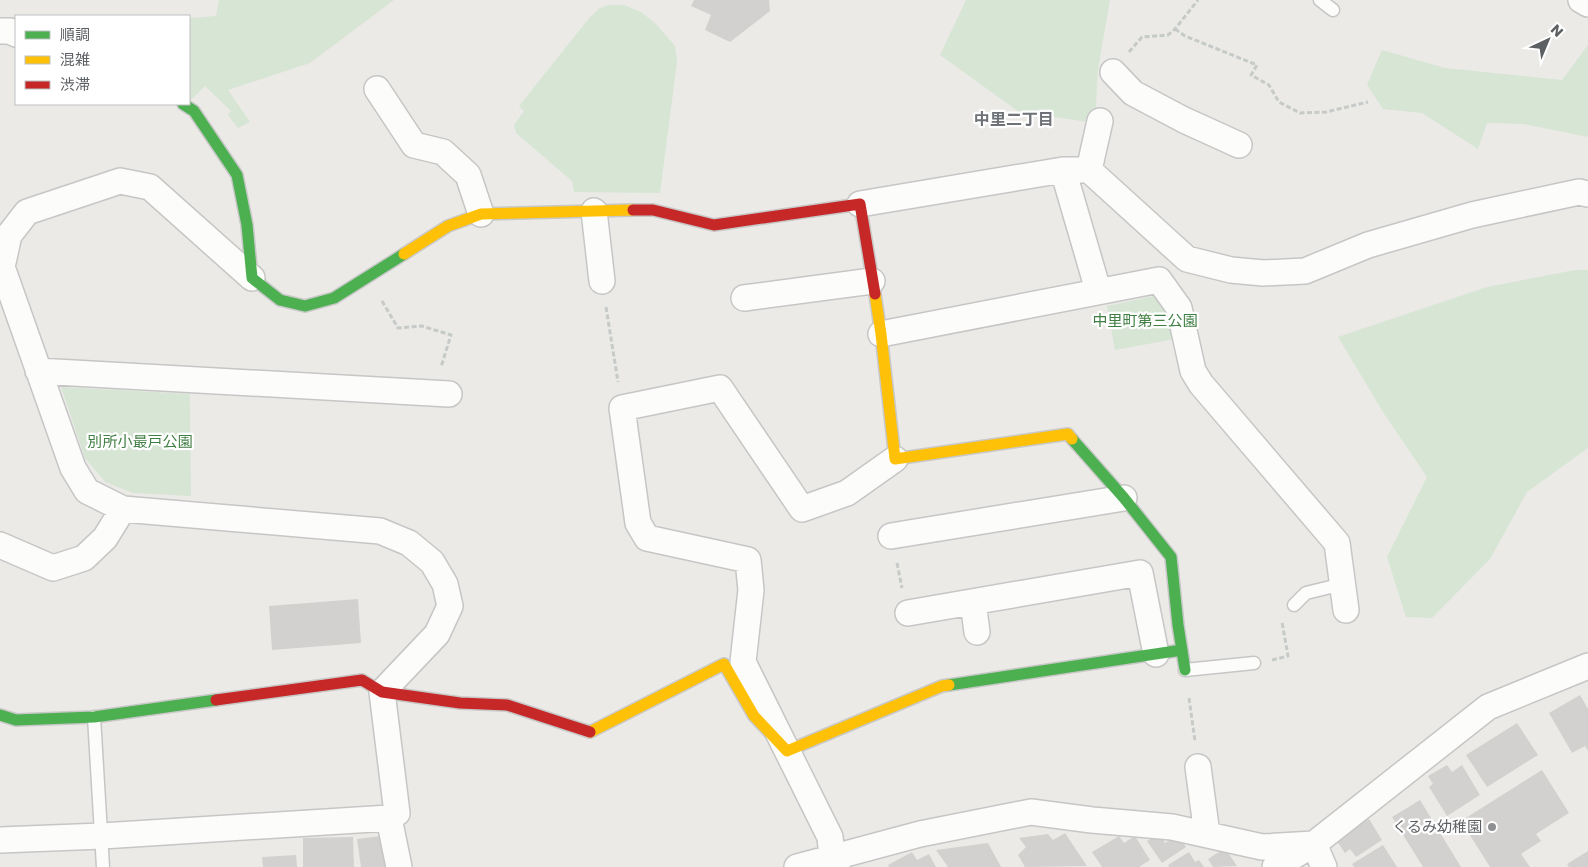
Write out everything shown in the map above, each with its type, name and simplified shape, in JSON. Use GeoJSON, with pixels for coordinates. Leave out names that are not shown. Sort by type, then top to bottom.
{"type":"FeatureCollection","features":[{"type":"Feature","properties":{"kind":"street"},"geometry":{"type":"LineString","coordinates":[[1580,0],[1588,4]]}},
{"type":"Feature","properties":{"kind":"street"},"geometry":{"type":"LineString","coordinates":[[0,31],[10,31],[15,34]]}},
{"type":"Feature","properties":{"kind":"street"},"geometry":{"type":"LineString","coordinates":[[1113,72],[1133,92],[1184,120],[1239,145]]}},
{"type":"Feature","properties":{"kind":"street"},"geometry":{"type":"LineString","coordinates":[[377,89],[414,145],[443,152],[468,175],[481,214]]}},
{"type":"Feature","properties":{"kind":"street"},"geometry":{"type":"LineString","coordinates":[[185,105],[194,110],[237,175],[247,225],[252,278]]}},
{"type":"Feature","properties":{"kind":"street"},"geometry":{"type":"LineString","coordinates":[[1089,170],[1100,121]]}},
{"type":"Feature","properties":{"kind":"street"},"geometry":{"type":"LineString","coordinates":[[1063,170],[1098,290]]}},
{"type":"Feature","properties":{"kind":"street"},"geometry":{"type":"LineString","coordinates":[[382,692],[437,634],[450,606],[444,584],[432,562],[409,543],[380,531],[123,509],[87,491],[72,468],[2,267],[9,236],[27,212],[120,181],[150,187],[252,278],[280,300],[305,306],[334,298],[448,226],[481,214],[653,210],[714,224],[860,204],[1063,170],[1089,170],[1187,259],[1231,270],[1263,273],[1305,271],[1368,245],[1472,215],[1579,192],[1588,194]]}},
{"type":"Feature","properties":{"kind":"street"},"geometry":{"type":"LineString","coordinates":[[860,204],[881,334],[895,460]]}},
{"type":"Feature","properties":{"kind":"street"},"geometry":{"type":"LineString","coordinates":[[594,211],[602,281]]}},
{"type":"Feature","properties":{"kind":"street"},"geometry":{"type":"LineString","coordinates":[[881,334],[1098,290],[1159,280],[1179,308],[1193,371],[1201,384],[1336,543],[1346,610]]}},
{"type":"Feature","properties":{"kind":"street"},"geometry":{"type":"LineString","coordinates":[[744,298],[872,281]]}},
{"type":"Feature","properties":{"kind":"street"},"geometry":{"type":"LineString","coordinates":[[38,371],[441,393]]}},
{"type":"Feature","properties":{"kind":"street"},"geometry":{"type":"LineString","coordinates":[[834,862],[830,837],[743,662],[752,590],[748,560],[647,538],[638,523],[622,408],[720,388],[802,509],[847,493],[895,460],[1068,434],[1124,498],[1171,557],[1185,670]]}},
{"type":"Feature","properties":{"kind":"street"},"geometry":{"type":"LineString","coordinates":[[891,536],[1124,498]]}},
{"type":"Feature","properties":{"kind":"street"},"geometry":{"type":"LineString","coordinates":[[0,545],[53,568],[84,558],[105,538],[123,509]]}},
{"type":"Feature","properties":{"kind":"street"},"geometry":{"type":"LineString","coordinates":[[908,613],[1140,573],[1156,654]]}},
{"type":"Feature","properties":{"kind":"street"},"geometry":{"type":"LineString","coordinates":[[973,602],[977,632]]}},
{"type":"Feature","properties":{"kind":"street"},"geometry":{"type":"LineString","coordinates":[[787,751],[982,670],[1182,650]]}},
{"type":"Feature","properties":{"kind":"street"},"geometry":{"type":"LineString","coordinates":[[0,715],[16,720],[94,717],[362,680],[382,692],[460,703],[507,705],[590,732],[724,664],[754,716],[787,751]]}},
{"type":"Feature","properties":{"kind":"street"},"geometry":{"type":"LineString","coordinates":[[1275,867],[1314,844],[1488,707],[1588,666]]}},
{"type":"Feature","properties":{"kind":"street"},"geometry":{"type":"LineString","coordinates":[[0,840],[102,836],[389,818],[397,813],[382,692]]}},
{"type":"Feature","properties":{"kind":"street"},"geometry":{"type":"LineString","coordinates":[[1198,767],[1207,834]]}},
{"type":"Feature","properties":{"kind":"street"},"geometry":{"type":"LineString","coordinates":[[797,867],[834,862],[920,834],[1031,812],[1092,820],[1172,827],[1262,847],[1314,844]]}},
{"type":"Feature","properties":{"kind":"street"},"geometry":{"type":"LineString","coordinates":[[389,818],[399,867]]}},
{"type":"Feature","properties":{"kind":"street"},"geometry":{"type":"LineString","coordinates":[[1314,844],[1324,867]]}},
{"type":"Feature","properties":{"kind":"lane"},"geometry":{"type":"LineString","coordinates":[[1320,0],[1333,10]]}},
{"type":"Feature","properties":{"kind":"lane"},"geometry":{"type":"LineString","coordinates":[[1294,605],[1306,593],[1343,584]]}},
{"type":"Feature","properties":{"kind":"lane"},"geometry":{"type":"LineString","coordinates":[[1185,670],[1254,663]]}},
{"type":"Feature","properties":{"kind":"lane"},"geometry":{"type":"LineString","coordinates":[[94,717],[103,867]]}},
{"type":"Feature","properties":{"kind":"path"},"geometry":{"type":"LineString","coordinates":[[1113,72],[1142,37],[1168,35],[1198,0]]}},
{"type":"Feature","properties":{"kind":"path"},"geometry":{"type":"LineString","coordinates":[[1175,29],[1185,36],[1257,65],[1251,76],[1269,85],[1279,102],[1300,113],[1326,112],[1368,102]]}},
{"type":"Feature","properties":{"kind":"path"},"geometry":{"type":"LineString","coordinates":[[602,281],[622,408]]}},
{"type":"Feature","properties":{"kind":"path"},"geometry":{"type":"LineString","coordinates":[[379,297],[398,328],[422,326],[450,335],[441,393]]}},
{"type":"Feature","properties":{"kind":"path"},"geometry":{"type":"LineString","coordinates":[[891,536],[908,613]]}},
{"type":"Feature","properties":{"kind":"path"},"geometry":{"type":"LineString","coordinates":[[1254,663],[1288,656],[1282,621],[1294,605]]}},
{"type":"Feature","properties":{"kind":"path"},"geometry":{"type":"LineString","coordinates":[[1185,670],[1198,767]]}},
{"type":"Feature","properties":{"kind":"green space"},"geometry":{"type":"Polygon","coordinates":[[[219,0],[394,0],[310,63],[228,90],[250,122],[238,128],[228,115],[231,111],[205,86],[190,101],[190,18],[216,16],[219,0]]]}},
{"type":"Feature","properties":{"kind":"green space"},"geometry":{"type":"Polygon","coordinates":[[[966,0],[1110,0],[1098,69],[1095,123],[1019,112],[940,55],[966,0]]]}},
{"type":"Feature","properties":{"kind":"green space"},"geometry":{"type":"Polygon","coordinates":[[[609,5],[624,5],[641,12],[656,24],[675,46],[677,62],[660,193],[574,192],[572,181],[516,133],[514,125],[524,111],[519,106],[590,17],[600,8],[609,5]]]}},
{"type":"Feature","properties":{"kind":"green space"},"geometry":{"type":"Polygon","coordinates":[[[1588,45],[1588,137],[1524,124],[1487,123],[1478,149],[1422,113],[1383,109],[1367,85],[1382,50],[1445,68],[1562,80],[1588,45]]]}},
{"type":"Feature","properties":{"kind":"green space"},"geometry":{"type":"Polygon","coordinates":[[[1575,270],[1588,270],[1588,448],[1527,492],[1490,559],[1432,618],[1406,617],[1387,557],[1427,477],[1383,412],[1338,337],[1487,287],[1575,270]]]}},
{"type":"Feature","properties":{"kind":"green space","name":"中里町第三公園"},"geometry":{"type":"Polygon","coordinates":[[[1159,295],[1169,309],[1175,339],[1115,350],[1107,306],[1159,295]]]}},
{"type":"Feature","properties":{"kind":"green space","name":"別所小最戸公園"},"geometry":{"type":"Polygon","coordinates":[[[61,387],[190,394],[191,496],[133,493],[105,482],[85,458],[61,387]]]}},
{"type":"Feature","properties":{"kind":"building"},"geometry":{"type":"Polygon","coordinates":[[[694,0],[769,0],[770,11],[730,42],[705,30],[711,15],[691,6],[694,0]]]}},
{"type":"Feature","properties":{"kind":"building"},"geometry":{"type":"Polygon","coordinates":[[[358,599],[361,643],[272,650],[269,606],[358,599]]]}},
{"type":"Feature","properties":{"kind":"building"},"geometry":{"type":"Polygon","coordinates":[[[1580,695],[1588,709],[1588,751],[1585,746],[1572,753],[1549,713],[1580,695]]]}},
{"type":"Feature","properties":{"kind":"building"},"geometry":{"type":"Polygon","coordinates":[[[1517,723],[1538,755],[1487,787],[1466,755],[1517,723]]]}},
{"type":"Feature","properties":{"kind":"building"},"geometry":{"type":"Polygon","coordinates":[[[1447,765],[1452,772],[1462,765],[1480,795],[1447,816],[1429,787],[1433,784],[1428,776],[1447,765]]]}},
{"type":"Feature","properties":{"kind":"building"},"geometry":{"type":"Polygon","coordinates":[[[1542,770],[1569,813],[1536,834],[1541,841],[1521,854],[1530,867],[1490,867],[1461,821],[1542,770]]]}},
{"type":"Feature","properties":{"kind":"building"},"geometry":{"type":"Polygon","coordinates":[[[1420,800],[1461,867],[1423,867],[1392,817],[1420,800]]]}},
{"type":"Feature","properties":{"kind":"building"},"geometry":{"type":"Polygon","coordinates":[[[1369,819],[1382,840],[1356,857],[1350,849],[1345,853],[1336,840],[1369,819]]]}},
{"type":"Feature","properties":{"kind":"building"},"geometry":{"type":"Polygon","coordinates":[[[1065,833],[1087,866],[1025,867],[1018,855],[1026,847],[1019,838],[1048,834],[1053,840],[1065,833]]]}},
{"type":"Feature","properties":{"kind":"building"},"geometry":{"type":"Polygon","coordinates":[[[1159,833],[1165,843],[1178,835],[1186,847],[1162,863],[1147,841],[1159,833]]]}},
{"type":"Feature","properties":{"kind":"building"},"geometry":{"type":"Polygon","coordinates":[[[382,836],[386,867],[361,867],[357,839],[382,836]]]}},
{"type":"Feature","properties":{"kind":"building"},"geometry":{"type":"Polygon","coordinates":[[[1119,836],[1124,843],[1135,836],[1150,860],[1139,867],[1102,867],[1092,852],[1119,836]]]}},
{"type":"Feature","properties":{"kind":"building"},"geometry":{"type":"Polygon","coordinates":[[[353,837],[354,867],[303,867],[303,838],[353,837]]]}},
{"type":"Feature","properties":{"kind":"building"},"geometry":{"type":"Polygon","coordinates":[[[988,843],[1001,867],[948,867],[936,850],[988,843]]]}},
{"type":"Feature","properties":{"kind":"building"},"geometry":{"type":"Polygon","coordinates":[[[1383,845],[1397,867],[1354,867],[1352,864],[1383,845]]]}},
{"type":"Feature","properties":{"kind":"building"},"geometry":{"type":"Polygon","coordinates":[[[1225,848],[1237,866],[1213,867],[1208,859],[1225,848]]]}},
{"type":"Feature","properties":{"kind":"building"},"geometry":{"type":"Polygon","coordinates":[[[1588,851],[1588,867],[1569,867],[1567,864],[1588,851]]]}},
{"type":"Feature","properties":{"kind":"building"},"geometry":{"type":"Polygon","coordinates":[[[912,852],[917,860],[929,854],[936,867],[889,867],[888,865],[912,852]]]}},
{"type":"Feature","properties":{"kind":"building"},"geometry":{"type":"Polygon","coordinates":[[[1189,852],[1195,862],[1199,860],[1204,867],[1169,867],[1168,865],[1189,852]]]}},
{"type":"Feature","properties":{"kind":"building"},"geometry":{"type":"Polygon","coordinates":[[[296,855],[297,867],[263,867],[262,857],[296,855]]]}},
{"type":"Feature","properties":{"kind":"traffic: fast"},"geometry":{"type":"LineString","coordinates":[[185,105],[194,111],[237,175],[247,225],[252,278],[280,300],[305,306],[334,298],[404,254]]}},
{"type":"Feature","properties":{"kind":"traffic: fast"},"geometry":{"type":"LineString","coordinates":[[1072,439],[1124,498],[1171,557],[1185,670]]}},
{"type":"Feature","properties":{"kind":"traffic: fast"},"geometry":{"type":"LineString","coordinates":[[949,685],[1182,650]]}},
{"type":"Feature","properties":{"kind":"traffic: fast"},"geometry":{"type":"LineString","coordinates":[[0,715],[16,720],[94,717],[216,700]]}},
{"type":"Feature","properties":{"kind":"traffic: slow"},"geometry":{"type":"LineString","coordinates":[[404,254],[448,226],[481,214],[633,210]]}},
{"type":"Feature","properties":{"kind":"traffic: slow"},"geometry":{"type":"LineString","coordinates":[[875,294],[895,459],[1068,434],[1072,439]]}},
{"type":"Feature","properties":{"kind":"traffic: slow"},"geometry":{"type":"LineString","coordinates":[[590,732],[724,664],[754,716],[787,751],[942,686],[949,685]]}},
{"type":"Feature","properties":{"kind":"traffic: jam"},"geometry":{"type":"LineString","coordinates":[[633,210],[653,210],[714,225],[860,204],[875,294]]}},
{"type":"Feature","properties":{"kind":"traffic: jam"},"geometry":{"type":"LineString","coordinates":[[216,700],[362,680],[382,692],[460,703],[507,705],[590,732]]}},
{"type":"Feature","properties":{"kind":"place","name":"くるみ幼稚園"},"geometry":{"type":"Point","coordinates":[1492,827]}},
{"type":"Feature","properties":{"kind":"district","name":"中里二丁目"},"geometry":{"type":"Point","coordinates":[1014,119]}}]}
